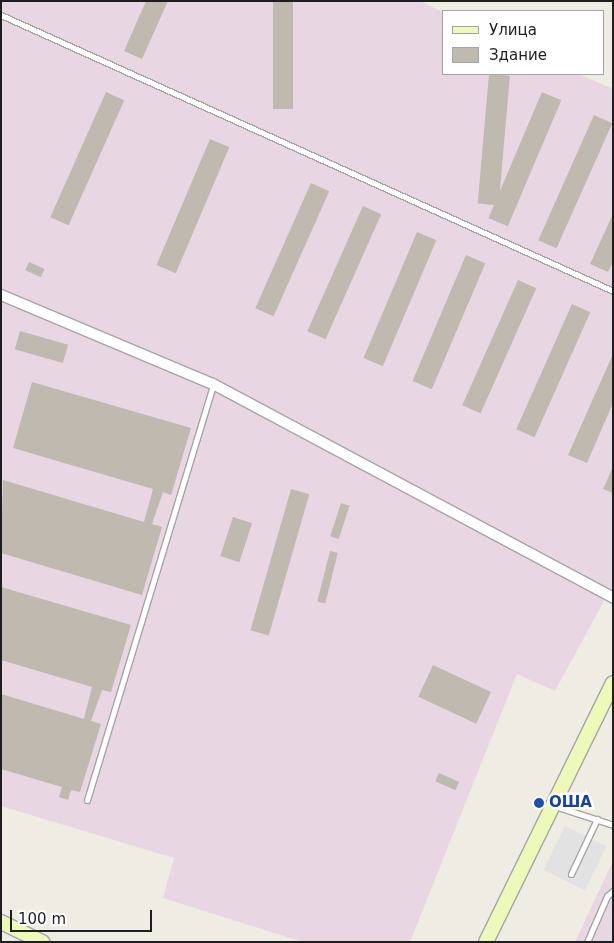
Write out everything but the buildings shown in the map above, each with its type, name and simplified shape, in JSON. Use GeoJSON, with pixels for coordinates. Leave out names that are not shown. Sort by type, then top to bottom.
{"type":"FeatureCollection","features":[{"type":"Feature","properties":{"kind":"street"},"geometry":{"type":"LineString","coordinates":[[1,295],[213,384],[613,598]]}},
{"type":"Feature","properties":{"kind":"street"},"geometry":{"type":"LineString","coordinates":[[486,942],[613,683]]}},
{"type":"Feature","properties":{"kind":"street"},"geometry":{"type":"LineString","coordinates":[[1,922],[42,942]]}},
{"type":"Feature","properties":{"kind":"lane"},"geometry":{"type":"LineString","coordinates":[[1,15],[613,291]]}},
{"type":"Feature","properties":{"kind":"lane"},"geometry":{"type":"LineString","coordinates":[[86,800],[213,384]]}},
{"type":"Feature","properties":{"kind":"lane"},"geometry":{"type":"LineString","coordinates":[[554,806],[613,825]]}},
{"type":"Feature","properties":{"kind":"lane"},"geometry":{"type":"LineString","coordinates":[[571,874],[596,819]]}},
{"type":"Feature","properties":{"kind":"lane"},"geometry":{"type":"LineString","coordinates":[[587,942],[607,896],[613,891]]}},
{"type":"Feature","properties":{"kind":"shaded area"},"geometry":{"type":"Polygon","coordinates":[[[1,1],[420,1],[442,12],[442,75],[581,75],[613,89],[613,603],[605,599],[555,691],[517,674],[410,942],[303,942],[163,898],[174,858],[1,806],[1,1]]]}},
{"type":"Feature","properties":{"kind":"shaded area"},"geometry":{"type":"Polygon","coordinates":[[[565,826],[606,846],[585,890],[544,870],[565,826]]]}},
{"type":"Feature","properties":{"kind":"shaded area"},"geometry":{"type":"Polygon","coordinates":[[[613,861],[613,942],[575,942],[613,861]]]}},
{"type":"Feature","properties":{"kind":"place","name":"ОША"},"geometry":{"type":"Point","coordinates":[539,803]}}]}
